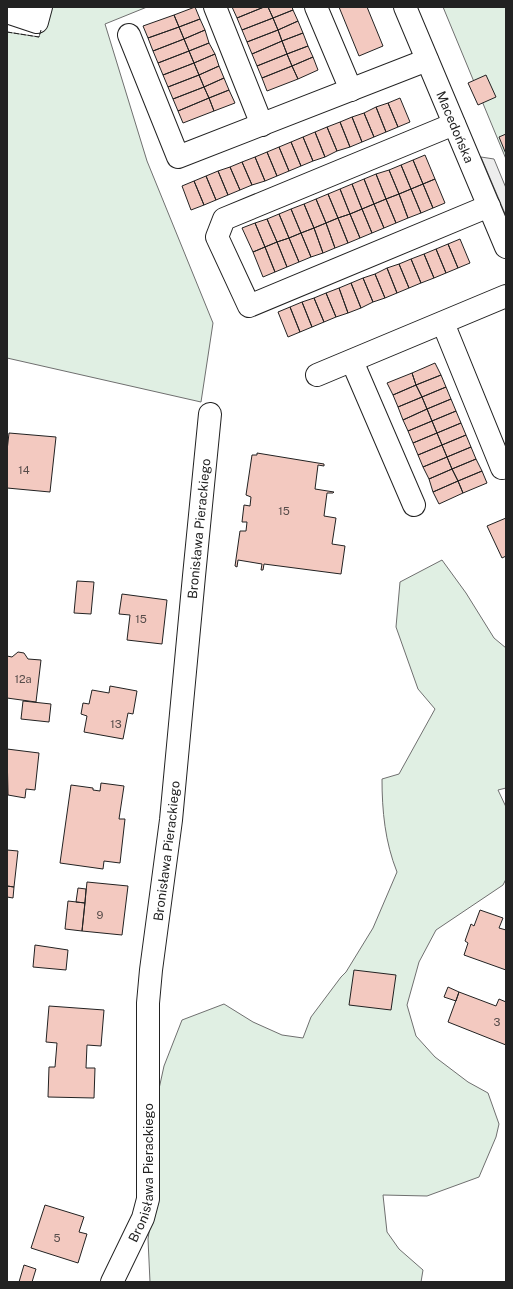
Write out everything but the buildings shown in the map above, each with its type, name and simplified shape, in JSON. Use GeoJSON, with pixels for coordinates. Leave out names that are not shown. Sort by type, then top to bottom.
{"type":"FeatureCollection","features":[{"type":"Feature","properties":{"kind":"street"},"geometry":{"type":"LineString","coordinates":[[7,12],[37,22],[41,7]]}},
{"type":"Feature","properties":{"kind":"street"},"geometry":{"type":"LineString","coordinates":[[215,7],[262,125]]}},
{"type":"Feature","properties":{"kind":"street"},"geometry":{"type":"LineString","coordinates":[[316,7],[351,90]]}},
{"type":"Feature","properties":{"kind":"street","name":"Macedońska"},"geometry":{"type":"LineString","coordinates":[[405,7],[506,247]]}},
{"type":"Feature","properties":{"kind":"street"},"geometry":{"type":"LineString","coordinates":[[129,35],[178,157],[427,60]]}},
{"type":"Feature","properties":{"kind":"street"},"geometry":{"type":"LineString","coordinates":[[454,124],[224,219],[217,237],[249,306],[489,206]]}},
{"type":"Feature","properties":{"kind":"street"},"geometry":{"type":"LineString","coordinates":[[317,375],[506,296]]}},
{"type":"Feature","properties":{"kind":"street"},"geometry":{"type":"LineString","coordinates":[[443,323],[502,468]]}},
{"type":"Feature","properties":{"kind":"street"},"geometry":{"type":"LineString","coordinates":[[352,361],[414,505]]}},
{"type":"Feature","properties":{"kind":"street","name":"Bronisława Pierackiego"},"geometry":{"type":"LineString","coordinates":[[112,1282],[143,1218],[148,1199],[148,1003],[171,820],[210,414]]}},
{"type":"Feature","properties":{"kind":"green space"},"geometry":{"type":"Polygon","coordinates":[[[47,7],[147,7],[105,24],[147,161],[213,323],[201,402],[7,358],[7,32],[39,37],[47,7]]]}},
{"type":"Feature","properties":{"kind":"green space"},"geometry":{"type":"Polygon","coordinates":[[[443,7],[506,7],[506,159],[443,7]]]}},
{"type":"Feature","properties":{"kind":"green space"},"geometry":{"type":"Polygon","coordinates":[[[442,560],[466,593],[494,638],[506,648],[506,788],[498,790],[506,807],[506,879],[503,885],[436,930],[419,962],[407,1005],[416,1036],[435,1057],[468,1082],[488,1093],[499,1124],[496,1137],[479,1177],[427,1196],[383,1195],[387,1232],[399,1249],[423,1270],[421,1282],[150,1282],[148,1239],[155,1193],[157,1098],[164,1066],[182,1020],[224,1004],[253,1022],[282,1035],[303,1038],[311,1017],[346,972],[373,928],[397,872],[385,826],[382,779],[399,774],[435,709],[418,689],[396,627],[400,582],[442,560]]]}},
{"type":"Feature","properties":{"kind":"shaded area"},"geometry":{"type":"Polygon","coordinates":[[[481,157],[494,159],[506,188],[506,216],[481,157]]]}},
{"type":"Feature","properties":{"kind":"fence"},"geometry":{"type":"LineString","coordinates":[[7,32],[39,37],[41,30]]}}]}
